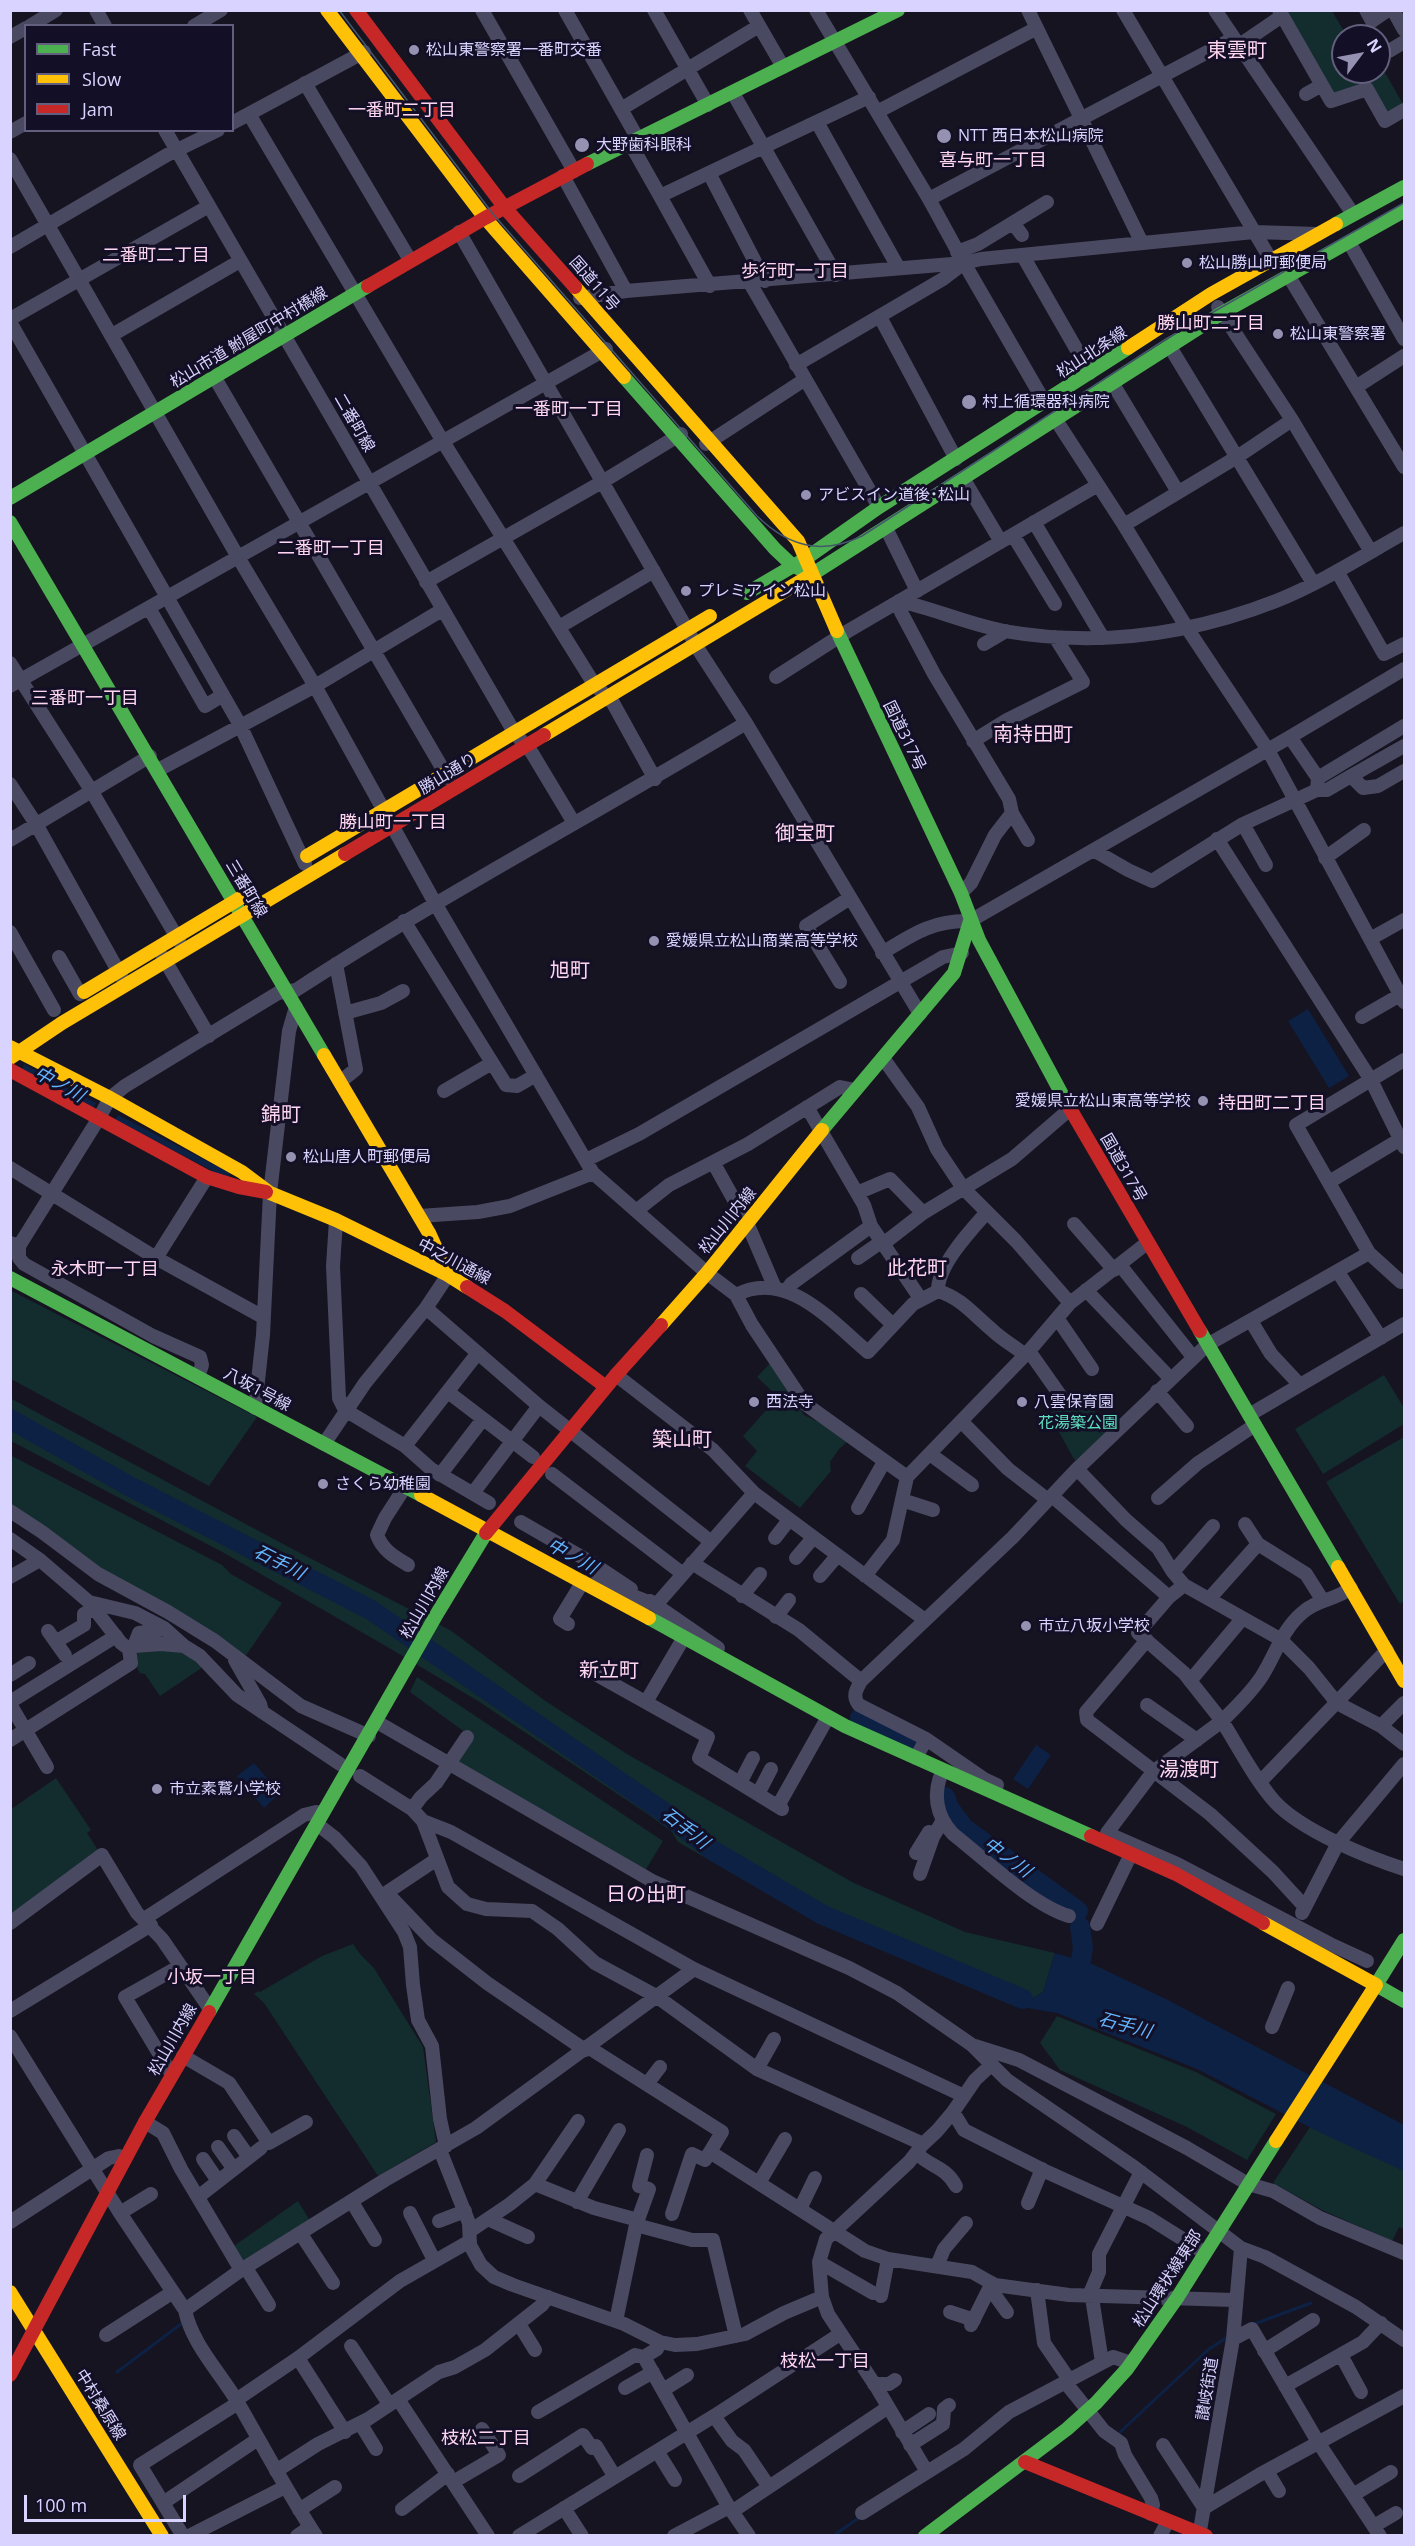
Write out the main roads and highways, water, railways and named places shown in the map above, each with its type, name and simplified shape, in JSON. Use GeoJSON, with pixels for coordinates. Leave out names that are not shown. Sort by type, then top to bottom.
{"type":"FeatureCollection","features":[{"type":"Feature","properties":{"kind":"main road"},"geometry":{"type":"LineString","coordinates":[[327,10],[485,218],[775,549],[792,565],[811,574],[1222,313],[1404,211]]}},
{"type":"Feature","properties":{"kind":"main road","name":"松山市道 鮒屋町中村橋線"},"geometry":{"type":"LineString","coordinates":[[10,498],[459,232],[568,173],[898,10]]}},
{"type":"Feature","properties":{"kind":"main road","name":"国道11号"},"geometry":{"type":"LineString","coordinates":[[358,14],[505,208],[789,529],[811,574]]}},
{"type":"Feature","properties":{"kind":"main road","name":"松山北条線"},"geometry":{"type":"LineString","coordinates":[[792,565],[805,559],[879,507],[1045,403],[1211,294],[1404,187]]}},
{"type":"Feature","properties":{"kind":"main road","name":"三番町線"},"geometry":{"type":"LineString","coordinates":[[10,522],[150,756],[419,1216],[448,1275]]}},
{"type":"Feature","properties":{"kind":"main road"},"geometry":{"type":"LineString","coordinates":[[738,599],[792,565]]}},
{"type":"Feature","properties":{"kind":"main road","name":"国道317号"},"geometry":{"type":"LineString","coordinates":[[811,574],[961,893],[979,940],[1070,1109],[1404,1681]]}},
{"type":"Feature","properties":{"kind":"main road","name":"勝山通り"},"geometry":{"type":"LineString","coordinates":[[13,1052],[455,790],[811,574]]}},
{"type":"Feature","properties":{"kind":"main road","name":"勝山通り"},"geometry":{"type":"LineString","coordinates":[[297,863],[718,611]]}},
{"type":"Feature","properties":{"kind":"main road"},"geometry":{"type":"LineString","coordinates":[[62,1004],[253,890]]}},
{"type":"Feature","properties":{"kind":"main road","name":"松山川内線"},"geometry":{"type":"LineString","coordinates":[[10,2375],[172,2074],[369,1736],[438,1612],[488,1530],[616,1375],[748,1225],[821,1131],[954,973],[970,921]]}},
{"type":"Feature","properties":{"kind":"main road","name":"中之川通線"},"geometry":{"type":"LineString","coordinates":[[13,1052],[110,1098],[242,1172],[270,1193]]}},
{"type":"Feature","properties":{"kind":"main road","name":"中之川通線"},"geometry":{"type":"LineString","coordinates":[[11,1070],[207,1177],[239,1187],[270,1193],[336,1221],[448,1275],[505,1311],[606,1387]]}},
{"type":"Feature","properties":{"kind":"main road","name":"八坂1号線"},"geometry":{"type":"LineString","coordinates":[[10,1278],[488,1530],[828,1717],[1176,1874],[1376,1985]]}},
{"type":"Feature","properties":{"kind":"main road"},"geometry":{"type":"LineString","coordinates":[[1404,1940],[1376,1985],[1404,2001]]}},
{"type":"Feature","properties":{"kind":"main road","name":"松山環状線東部"},"geometry":{"type":"LineString","coordinates":[[925,2535],[1025,2462],[1089,2409],[1131,2363],[1177,2298],[1376,1985]]}},
{"type":"Feature","properties":{"kind":"main road","name":"中村桑原線"},"geometry":{"type":"LineString","coordinates":[[10,2292],[162,2535]]}},
{"type":"Feature","properties":{"kind":"main road"},"geometry":{"type":"LineString","coordinates":[[1025,2462],[1202,2535]]}},
{"type":"Feature","properties":{"kind":"water"},"geometry":{"type":"Polygon","coordinates":[[[1308,1009],[1349,1076],[1329,1088],[1288,1021],[1308,1009]]]}},
{"type":"Feature","properties":{"kind":"water"},"geometry":{"type":"Polygon","coordinates":[[[24,1064],[96,1103],[93,1108],[22,1069],[24,1064]]]}},
{"type":"Feature","properties":{"kind":"water"},"geometry":{"type":"Polygon","coordinates":[[[118,1115],[230,1173],[228,1179],[115,1120],[118,1115]]]}},
{"type":"Feature","properties":{"kind":"water"},"geometry":{"type":"Polygon","coordinates":[[[1036,1745],[1051,1755],[1028,1789],[1013,1779],[1036,1745]]]}},
{"type":"Feature","properties":{"kind":"water"},"geometry":{"type":"Polygon","coordinates":[[[254,1763],[280,1793],[264,1808],[237,1776],[254,1763]]]}},
{"type":"Feature","properties":{"kind":"water"},"geometry":{"type":"Polygon","coordinates":[[[1055,1953],[1090,1963],[1168,2000],[1404,2125],[1404,2171],[1323,2134],[1197,2069],[1057,2013],[1021,2007],[999,1988],[1034,1998],[1043,1992],[1055,1953]]]}},
{"type":"Feature","properties":{"kind":"waterway","name":"石手川"},"geometry":{"type":"LineString","coordinates":[[10,1419],[129,1486],[371,1610],[661,1810],[712,1850],[823,1915],[1023,1999]]}},
{"type":"Feature","properties":{"kind":"waterway","name":"中ノ川"},"geometry":{"type":"LineString","coordinates":[[860,1718],[908,1743]]}},
{"type":"Feature","properties":{"kind":"waterway","name":"中ノ川"},"geometry":{"type":"LineString","coordinates":[[945,1797],[949,1808],[964,1828],[1078,1911]]}},
{"type":"Feature","properties":{"kind":"waterway","name":"中ノ川"},"geometry":{"type":"LineString","coordinates":[[1080,1927],[1083,1947],[1081,1960]]}},
{"type":"Feature","properties":{"kind":"waterway"},"geometry":{"type":"LineString","coordinates":[[1254,2324],[1311,2303]]}},
{"type":"Feature","properties":{"kind":"waterway"},"geometry":{"type":"LineString","coordinates":[[117,2372],[185,2321]]}},
{"type":"Feature","properties":{"kind":"waterway"},"geometry":{"type":"LineString","coordinates":[[1118,2434],[1209,2349],[1226,2338]]}},
{"type":"Feature","properties":{"kind":"waterway"},"geometry":{"type":"LineString","coordinates":[[833,2536],[860,2517]]}},
{"type":"Feature","properties":{"kind":"tram line"},"geometry":{"type":"LineString","coordinates":[[339,10],[493,214],[757,516],[781,535],[806,545],[833,546],[862,536],[1166,339],[1404,203]]}},
{"type":"Feature","properties":{"kind":"place","name":"松山東警察署一番町交番"},"geometry":{"type":"Point","coordinates":[414,50]}},
{"type":"Feature","properties":{"kind":"place","name":"NTT 西日本松山病院"},"geometry":{"type":"Point","coordinates":[944,136]}},
{"type":"Feature","properties":{"kind":"place","name":"大野歯科眼科"},"geometry":{"type":"Point","coordinates":[582,145]}},
{"type":"Feature","properties":{"kind":"place","name":"松山勝山町郵便局"},"geometry":{"type":"Point","coordinates":[1187,263]}},
{"type":"Feature","properties":{"kind":"place","name":"松山東警察署"},"geometry":{"type":"Point","coordinates":[1278,334]}},
{"type":"Feature","properties":{"kind":"place","name":"村上循環器科病院"},"geometry":{"type":"Point","coordinates":[969,402]}},
{"type":"Feature","properties":{"kind":"place","name":"アビスイン道後･松山"},"geometry":{"type":"Point","coordinates":[806,495]}},
{"type":"Feature","properties":{"kind":"place","name":"プレミアイン松山"},"geometry":{"type":"Point","coordinates":[686,591]}},
{"type":"Feature","properties":{"kind":"place","name":"愛媛県立松山商業高等学校"},"geometry":{"type":"Point","coordinates":[654,941]}},
{"type":"Feature","properties":{"kind":"place","name":"愛媛県立松山東高等学校"},"geometry":{"type":"Point","coordinates":[1203,1101]}},
{"type":"Feature","properties":{"kind":"place","name":"松山唐人町郵便局"},"geometry":{"type":"Point","coordinates":[291,1157]}},
{"type":"Feature","properties":{"kind":"place","name":"西法寺"},"geometry":{"type":"Point","coordinates":[754,1402]}},
{"type":"Feature","properties":{"kind":"place","name":"八雲保育園"},"geometry":{"type":"Point","coordinates":[1022,1402]}},
{"type":"Feature","properties":{"kind":"place","name":"さくら幼稚園"},"geometry":{"type":"Point","coordinates":[323,1484]}},
{"type":"Feature","properties":{"kind":"place","name":"市立八坂小学校"},"geometry":{"type":"Point","coordinates":[1026,1626]}},
{"type":"Feature","properties":{"kind":"place","name":"市立素鵞小学校"},"geometry":{"type":"Point","coordinates":[157,1789]}},
{"type":"Feature","properties":{"kind":"district","name":"東雲町"},"geometry":{"type":"Point","coordinates":[1237,51]}},
{"type":"Feature","properties":{"kind":"district","name":"一番町二丁目"},"geometry":{"type":"Point","coordinates":[402,111]}},
{"type":"Feature","properties":{"kind":"district","name":"喜与町一丁目"},"geometry":{"type":"Point","coordinates":[993,161]}},
{"type":"Feature","properties":{"kind":"district","name":"二番町二丁目"},"geometry":{"type":"Point","coordinates":[156,256]}},
{"type":"Feature","properties":{"kind":"district","name":"歩行町一丁目"},"geometry":{"type":"Point","coordinates":[795,272]}},
{"type":"Feature","properties":{"kind":"district","name":"勝山町二丁目"},"geometry":{"type":"Point","coordinates":[1211,324]}},
{"type":"Feature","properties":{"kind":"district","name":"一番町一丁目"},"geometry":{"type":"Point","coordinates":[569,410]}},
{"type":"Feature","properties":{"kind":"district","name":"二番町一丁目"},"geometry":{"type":"Point","coordinates":[331,549]}},
{"type":"Feature","properties":{"kind":"district","name":"三番町一丁目"},"geometry":{"type":"Point","coordinates":[85,699]}},
{"type":"Feature","properties":{"kind":"district","name":"南持田町"},"geometry":{"type":"Point","coordinates":[1033,735]}},
{"type":"Feature","properties":{"kind":"district","name":"勝山町一丁目"},"geometry":{"type":"Point","coordinates":[393,823]}},
{"type":"Feature","properties":{"kind":"district","name":"御宝町"},"geometry":{"type":"Point","coordinates":[805,834]}},
{"type":"Feature","properties":{"kind":"district","name":"旭町"},"geometry":{"type":"Point","coordinates":[570,971]}},
{"type":"Feature","properties":{"kind":"district","name":"持田町二丁目"},"geometry":{"type":"Point","coordinates":[1272,1104]}},
{"type":"Feature","properties":{"kind":"district","name":"錦町"},"geometry":{"type":"Point","coordinates":[281,1115]}},
{"type":"Feature","properties":{"kind":"district","name":"此花町"},"geometry":{"type":"Point","coordinates":[917,1269]}},
{"type":"Feature","properties":{"kind":"district","name":"永木町一丁目"},"geometry":{"type":"Point","coordinates":[105,1270]}},
{"type":"Feature","properties":{"kind":"district","name":"築山町"},"geometry":{"type":"Point","coordinates":[682,1440]}},
{"type":"Feature","properties":{"kind":"district","name":"新立町"},"geometry":{"type":"Point","coordinates":[609,1671]}},
{"type":"Feature","properties":{"kind":"district","name":"湯渡町"},"geometry":{"type":"Point","coordinates":[1189,1770]}},
{"type":"Feature","properties":{"kind":"district","name":"日の出町"},"geometry":{"type":"Point","coordinates":[646,1895]}},
{"type":"Feature","properties":{"kind":"district","name":"小坂一丁目"},"geometry":{"type":"Point","coordinates":[212,1978]}},
{"type":"Feature","properties":{"kind":"district","name":"枝松一丁目"},"geometry":{"type":"Point","coordinates":[825,2362]}},
{"type":"Feature","properties":{"kind":"district","name":"枝松二丁目"},"geometry":{"type":"Point","coordinates":[486,2439]}},
{"type":"Feature","properties":{"kind":"park label","name":"花湯築公園"},"geometry":{"type":"Point","coordinates":[1078,1423]}}]}
